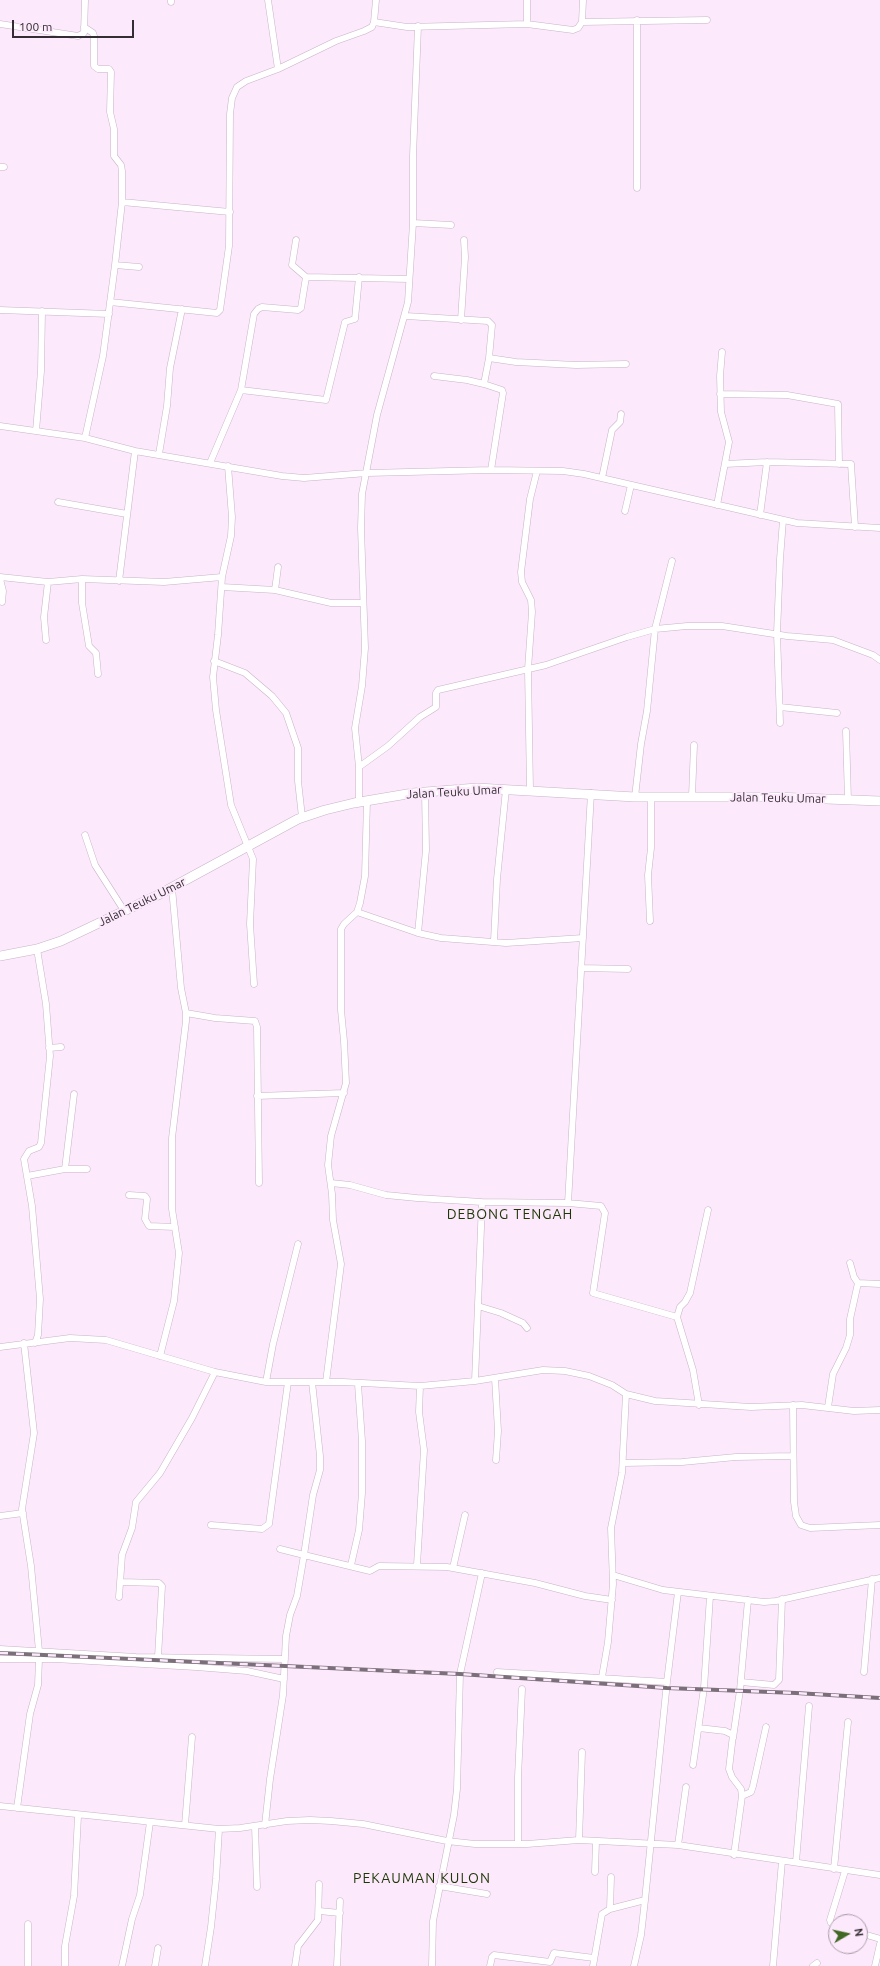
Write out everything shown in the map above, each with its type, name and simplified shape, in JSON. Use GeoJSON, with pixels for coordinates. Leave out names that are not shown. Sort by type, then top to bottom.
{"type":"FeatureCollection","features":[{"type":"Feature","properties":{"kind":"main road","name":"Jalan Teuku Umar"},"geometry":{"type":"LineString","coordinates":[[0,956],[37,949],[61,941],[125,912],[302,817],[325,810],[363,802],[425,792],[477,788],[591,793],[635,797],[692,796],[880,801]]}},
{"type":"Feature","properties":{"kind":"street"},"geometry":{"type":"LineString","coordinates":[[0,24],[78,36],[84,33],[84,0]]}},
{"type":"Feature","properties":{"kind":"street"},"geometry":{"type":"LineString","coordinates":[[268,0],[278,69]]}},
{"type":"Feature","properties":{"kind":"street"},"geometry":{"type":"LineString","coordinates":[[110,302],[217,312],[220,310],[229,246],[230,114],[232,98],[237,87],[246,81],[278,69],[336,41],[364,31],[372,26],[374,22],[376,0]]}},
{"type":"Feature","properties":{"kind":"street"},"geometry":{"type":"LineString","coordinates":[[526,24],[528,0]]}},
{"type":"Feature","properties":{"kind":"street"},"geometry":{"type":"LineString","coordinates":[[374,22],[407,27],[526,24],[572,30],[578,28],[582,22],[583,0]]}},
{"type":"Feature","properties":{"kind":"street"},"geometry":{"type":"LineString","coordinates":[[637,20],[638,188]]}},
{"type":"Feature","properties":{"kind":"street"},"geometry":{"type":"LineString","coordinates":[[582,22],[707,20]]}},
{"type":"Feature","properties":{"kind":"street"},"geometry":{"type":"LineString","coordinates":[[326,1382],[341,1264],[333,1220],[331,1183],[328,1165],[331,1136],[344,1093],[346,1068],[341,1010],[341,929],[344,924],[357,912],[365,876],[363,802],[354,728],[362,686],[364,648],[362,494],[377,415],[396,341],[406,316],[413,224],[413,156],[418,26]]}},
{"type":"Feature","properties":{"kind":"street"},"geometry":{"type":"LineString","coordinates":[[84,27],[93,33],[94,36],[94,66],[98,69],[109,69],[111,72],[110,112],[114,129],[114,156],[122,168],[122,202],[109,314],[103,356],[86,438]]}},
{"type":"Feature","properties":{"kind":"street"},"geometry":{"type":"LineString","coordinates":[[122,202],[230,212]]}},
{"type":"Feature","properties":{"kind":"street"},"geometry":{"type":"LineString","coordinates":[[413,224],[451,224]]}},
{"type":"Feature","properties":{"kind":"street"},"geometry":{"type":"LineString","coordinates":[[296,240],[292,265],[306,277],[409,279]]}},
{"type":"Feature","properties":{"kind":"street"},"geometry":{"type":"LineString","coordinates":[[460,320],[464,240]]}},
{"type":"Feature","properties":{"kind":"street"},"geometry":{"type":"LineString","coordinates":[[115,265],[139,267]]}},
{"type":"Feature","properties":{"kind":"street"},"geometry":{"type":"LineString","coordinates":[[210,463],[241,390],[254,314],[262,307],[298,310],[301,308],[306,277]]}},
{"type":"Feature","properties":{"kind":"street"},"geometry":{"type":"LineString","coordinates":[[241,390],[326,400],[345,322],[355,319],[359,277]]}},
{"type":"Feature","properties":{"kind":"street"},"geometry":{"type":"LineString","coordinates":[[159,454],[167,406],[170,368],[182,309]]}},
{"type":"Feature","properties":{"kind":"street"},"geometry":{"type":"LineString","coordinates":[[0,310],[109,314]]}},
{"type":"Feature","properties":{"kind":"street"},"geometry":{"type":"LineString","coordinates":[[36,431],[41,371],[42,311]]}},
{"type":"Feature","properties":{"kind":"street"},"geometry":{"type":"LineString","coordinates":[[406,316],[488,321],[491,323],[492,334],[484,384]]}},
{"type":"Feature","properties":{"kind":"street"},"geometry":{"type":"LineString","coordinates":[[717,505],[729,442],[722,412],[720,394],[722,352]]}},
{"type":"Feature","properties":{"kind":"street"},"geometry":{"type":"LineString","coordinates":[[489,358],[516,362],[561,364],[626,364]]}},
{"type":"Feature","properties":{"kind":"street"},"geometry":{"type":"LineString","coordinates":[[434,376],[467,380],[502,390],[503,394],[492,470]]}},
{"type":"Feature","properties":{"kind":"street"},"geometry":{"type":"LineString","coordinates":[[720,394],[787,395],[838,404],[839,464]]}},
{"type":"Feature","properties":{"kind":"street"},"geometry":{"type":"LineString","coordinates":[[602,478],[612,430],[620,422],[621,414]]}},
{"type":"Feature","properties":{"kind":"street"},"geometry":{"type":"LineString","coordinates":[[0,426],[86,438],[135,451],[282,476],[304,478],[367,473],[492,470],[563,471],[602,478],[783,520],[880,528]]}},
{"type":"Feature","properties":{"kind":"street"},"geometry":{"type":"LineString","coordinates":[[119,581],[135,451]]}},
{"type":"Feature","properties":{"kind":"street"},"geometry":{"type":"LineString","coordinates":[[725,464],[767,462],[851,464],[855,527]]}},
{"type":"Feature","properties":{"kind":"street"},"geometry":{"type":"LineString","coordinates":[[760,515],[767,462]]}},
{"type":"Feature","properties":{"kind":"street"},"geometry":{"type":"LineString","coordinates":[[228,466],[232,517],[231,536],[222,577],[218,635],[213,677],[226,784],[233,813],[253,859],[254,866],[250,924],[254,984]]}},
{"type":"Feature","properties":{"kind":"street"},"geometry":{"type":"LineString","coordinates":[[530,790],[528,669],[532,600],[522,582],[521,564],[530,499],[537,471]]}},
{"type":"Feature","properties":{"kind":"street"},"geometry":{"type":"LineString","coordinates":[[624,511],[631,485]]}},
{"type":"Feature","properties":{"kind":"street"},"geometry":{"type":"LineString","coordinates":[[58,502],[127,514]]}},
{"type":"Feature","properties":{"kind":"street"},"geometry":{"type":"LineString","coordinates":[[780,723],[777,634],[783,520]]}},
{"type":"Feature","properties":{"kind":"street"},"geometry":{"type":"LineString","coordinates":[[635,797],[641,744],[647,711],[655,629],[672,561]]}},
{"type":"Feature","properties":{"kind":"street"},"geometry":{"type":"LineString","coordinates":[[275,590],[278,567]]}},
{"type":"Feature","properties":{"kind":"street"},"geometry":{"type":"LineString","coordinates":[[2,602],[3,591],[0,578],[48,582],[82,579],[164,582],[222,577]]}},
{"type":"Feature","properties":{"kind":"street"},"geometry":{"type":"LineString","coordinates":[[82,579],[82,602],[89,646],[96,653],[98,674]]}},
{"type":"Feature","properties":{"kind":"street"},"geometry":{"type":"LineString","coordinates":[[46,640],[44,617],[48,582]]}},
{"type":"Feature","properties":{"kind":"street"},"geometry":{"type":"LineString","coordinates":[[222,587],[275,590],[331,603],[363,603]]}},
{"type":"Feature","properties":{"kind":"street"},"geometry":{"type":"LineString","coordinates":[[359,766],[388,746],[420,717],[436,707],[436,693],[438,690],[546,665],[638,633],[655,629],[687,626],[722,626],[833,640],[846,643],[873,655],[880,660]]}},
{"type":"Feature","properties":{"kind":"street"},"geometry":{"type":"LineString","coordinates":[[214,661],[245,673],[272,696],[286,713],[295,734],[298,748],[298,781],[302,817]]}},
{"type":"Feature","properties":{"kind":"street"},"geometry":{"type":"LineString","coordinates":[[780,708],[836,713]]}},
{"type":"Feature","properties":{"kind":"street"},"geometry":{"type":"LineString","coordinates":[[846,731],[848,800]]}},
{"type":"Feature","properties":{"kind":"street"},"geometry":{"type":"LineString","coordinates":[[692,796],[694,745]]}},
{"type":"Feature","properties":{"kind":"street"},"geometry":{"type":"LineString","coordinates":[[494,941],[497,879],[506,789]]}},
{"type":"Feature","properties":{"kind":"street"},"geometry":{"type":"LineString","coordinates":[[418,933],[426,850],[425,792]]}},
{"type":"Feature","properties":{"kind":"street"},"geometry":{"type":"LineString","coordinates":[[568,1202],[591,793]]}},
{"type":"Feature","properties":{"kind":"street"},"geometry":{"type":"LineString","coordinates":[[650,921],[648,875],[651,848],[651,796]]}},
{"type":"Feature","properties":{"kind":"street"},"geometry":{"type":"LineString","coordinates":[[85,835],[95,865],[125,912]]}},
{"type":"Feature","properties":{"kind":"street"},"geometry":{"type":"LineString","coordinates":[[160,1356],[174,1294],[179,1253],[172,1209],[172,1138],[186,1013],[181,988],[172,888]]}},
{"type":"Feature","properties":{"kind":"street"},"geometry":{"type":"LineString","coordinates":[[357,912],[418,933],[441,938],[520,942],[583,938]]}},
{"type":"Feature","properties":{"kind":"street"},"geometry":{"type":"LineString","coordinates":[[35,1343],[38,1335],[40,1299],[32,1206],[24,1162],[25,1155],[28,1151],[40,1147],[41,1143],[49,1048],[46,1004],[37,949]]}},
{"type":"Feature","properties":{"kind":"street"},"geometry":{"type":"LineString","coordinates":[[581,968],[628,969]]}},
{"type":"Feature","properties":{"kind":"street"},"geometry":{"type":"LineString","coordinates":[[186,1013],[215,1018],[255,1021],[257,1027],[259,1183]]}},
{"type":"Feature","properties":{"kind":"street"},"geometry":{"type":"LineString","coordinates":[[49,1048],[61,1047]]}},
{"type":"Feature","properties":{"kind":"street"},"geometry":{"type":"LineString","coordinates":[[257,1096],[344,1093]]}},
{"type":"Feature","properties":{"kind":"street"},"geometry":{"type":"LineString","coordinates":[[65,1170],[74,1094]]}},
{"type":"Feature","properties":{"kind":"street"},"geometry":{"type":"LineString","coordinates":[[26,1176],[65,1170],[87,1169]]}},
{"type":"Feature","properties":{"kind":"street"},"geometry":{"type":"LineString","coordinates":[[331,1183],[350,1185],[386,1195],[482,1202],[568,1202],[601,1206],[605,1213],[593,1293],[677,1317]]}},
{"type":"Feature","properties":{"kind":"street"},"geometry":{"type":"LineString","coordinates":[[129,1195],[145,1196],[147,1199],[145,1218],[149,1226],[175,1227]]}},
{"type":"Feature","properties":{"kind":"street"},"geometry":{"type":"LineString","coordinates":[[475,1381],[482,1202]]}},
{"type":"Feature","properties":{"kind":"street"},"geometry":{"type":"LineString","coordinates":[[699,1405],[695,1377],[677,1317],[677,1312],[690,1293],[708,1210]]}},
{"type":"Feature","properties":{"kind":"street"},"geometry":{"type":"LineString","coordinates":[[266,1382],[273,1344],[298,1244]]}},
{"type":"Feature","properties":{"kind":"street"},"geometry":{"type":"LineString","coordinates":[[828,1408],[832,1374],[846,1348],[850,1335],[850,1320],[858,1283],[854,1277],[850,1263]]}},
{"type":"Feature","properties":{"kind":"street"},"geometry":{"type":"LineString","coordinates":[[858,1283],[880,1284]]}},
{"type":"Feature","properties":{"kind":"street"},"geometry":{"type":"LineString","coordinates":[[478,1306],[501,1313],[523,1323],[527,1328]]}},
{"type":"Feature","properties":{"kind":"street"},"geometry":{"type":"LineString","coordinates":[[0,1347],[70,1338],[106,1340],[215,1372],[266,1382],[326,1382],[420,1386],[475,1381],[544,1370],[565,1371],[589,1376],[612,1385],[626,1394],[655,1401],[699,1405],[751,1407],[793,1405],[854,1411],[880,1410]]}},
{"type":"Feature","properties":{"kind":"street"},"geometry":{"type":"LineString","coordinates":[[24,1344],[34,1433],[22,1513],[30,1566],[39,1651]]}},
{"type":"Feature","properties":{"kind":"street"},"geometry":{"type":"LineString","coordinates":[[119,1597],[122,1555],[132,1528],[136,1502],[160,1473],[192,1418],[215,1372]]}},
{"type":"Feature","properties":{"kind":"street"},"geometry":{"type":"LineString","coordinates":[[495,1378],[498,1431],[496,1460]]}},
{"type":"Feature","properties":{"kind":"street"},"geometry":{"type":"LineString","coordinates":[[211,1525],[262,1529],[269,1524],[288,1382]]}},
{"type":"Feature","properties":{"kind":"street"},"geometry":{"type":"LineString","coordinates":[[265,1825],[284,1679],[287,1632],[297,1596],[313,1495],[320,1470],[320,1456],[312,1382]]}},
{"type":"Feature","properties":{"kind":"street"},"geometry":{"type":"LineString","coordinates":[[351,1565],[359,1530],[362,1494],[362,1441],[358,1384]]}},
{"type":"Feature","properties":{"kind":"street"},"geometry":{"type":"LineString","coordinates":[[417,1565],[424,1450],[419,1412],[420,1386]]}},
{"type":"Feature","properties":{"kind":"street"},"geometry":{"type":"LineString","coordinates":[[602,1677],[608,1642],[612,1600],[613,1575],[611,1528],[623,1463],[626,1394]]}},
{"type":"Feature","properties":{"kind":"street"},"geometry":{"type":"LineString","coordinates":[[793,1405],[794,1502],[796,1516],[801,1525],[810,1528],[880,1525],[880,1519]]}},
{"type":"Feature","properties":{"kind":"street"},"geometry":{"type":"LineString","coordinates":[[623,1463],[682,1462],[736,1457],[793,1456]]}},
{"type":"Feature","properties":{"kind":"street"},"geometry":{"type":"LineString","coordinates":[[0,1516],[22,1513]]}},
{"type":"Feature","properties":{"kind":"street"},"geometry":{"type":"LineString","coordinates":[[453,1568],[464,1515]]}},
{"type":"Feature","properties":{"kind":"street"},"geometry":{"type":"LineString","coordinates":[[280,1549],[340,1564],[351,1565],[370,1571],[379,1566],[417,1565],[453,1568],[536,1582],[612,1600]]}},
{"type":"Feature","properties":{"kind":"street"},"geometry":{"type":"LineString","coordinates":[[432,1966],[433,1921],[447,1841],[454,1815],[457,1789],[460,1674],[482,1573]]}},
{"type":"Feature","properties":{"kind":"street"},"geometry":{"type":"LineString","coordinates":[[613,1575],[663,1590],[764,1602],[880,1578]]}},
{"type":"Feature","properties":{"kind":"street"},"geometry":{"type":"LineString","coordinates":[[864,1672],[872,1579]]}},
{"type":"Feature","properties":{"kind":"street"},"geometry":{"type":"LineString","coordinates":[[121,1582],[159,1583],[162,1586],[158,1658]]}},
{"type":"Feature","properties":{"kind":"street"},"geometry":{"type":"LineString","coordinates":[[634,1966],[641,1935],[667,1682],[678,1592]]}},
{"type":"Feature","properties":{"kind":"street"},"geometry":{"type":"LineString","coordinates":[[693,1766],[704,1688],[710,1596]]}},
{"type":"Feature","properties":{"kind":"street"},"geometry":{"type":"LineString","coordinates":[[741,1682],[774,1685],[779,1680],[782,1599]]}},
{"type":"Feature","properties":{"kind":"street"},"geometry":{"type":"LineString","coordinates":[[734,1854],[742,1796],[741,1789],[732,1777],[730,1769],[741,1682],[748,1600]]}},
{"type":"Feature","properties":{"kind":"street"},"geometry":{"type":"LineString","coordinates":[[0,1649],[158,1658],[285,1659]]}},
{"type":"Feature","properties":{"kind":"street"},"geometry":{"type":"LineString","coordinates":[[0,1658],[196,1667],[247,1671],[284,1679]]}},
{"type":"Feature","properties":{"kind":"street"},"geometry":{"type":"LineString","coordinates":[[17,1808],[30,1714],[38,1685],[39,1659]]}},
{"type":"Feature","properties":{"kind":"street"},"geometry":{"type":"LineString","coordinates":[[497,1672],[667,1682]]}},
{"type":"Feature","properties":{"kind":"street"},"geometry":{"type":"LineString","coordinates":[[518,1844],[518,1777],[522,1689]]}},
{"type":"Feature","properties":{"kind":"street"},"geometry":{"type":"LineString","coordinates":[[796,1862],[809,1706]]}},
{"type":"Feature","properties":{"kind":"street"},"geometry":{"type":"LineString","coordinates":[[834,1869],[848,1722]]}},
{"type":"Feature","properties":{"kind":"street"},"geometry":{"type":"LineString","coordinates":[[742,1796],[751,1792],[766,1727]]}},
{"type":"Feature","properties":{"kind":"street"},"geometry":{"type":"LineString","coordinates":[[699,1728],[725,1730],[733,1735],[733,1739]]}},
{"type":"Feature","properties":{"kind":"street"},"geometry":{"type":"LineString","coordinates":[[185,1825],[192,1738]]}},
{"type":"Feature","properties":{"kind":"street"},"geometry":{"type":"LineString","coordinates":[[579,1840],[582,1752]]}},
{"type":"Feature","properties":{"kind":"street"},"geometry":{"type":"LineString","coordinates":[[678,1845],[686,1787]]}},
{"type":"Feature","properties":{"kind":"street"},"geometry":{"type":"LineString","coordinates":[[0,1806],[78,1816],[218,1829],[310,1820],[331,1821],[393,1829],[447,1841],[475,1844],[518,1844],[579,1840],[678,1845],[880,1876]]}},
{"type":"Feature","properties":{"kind":"street"},"geometry":{"type":"LineString","coordinates":[[66,1966],[66,1946],[74,1896],[78,1816]]}},
{"type":"Feature","properties":{"kind":"street"},"geometry":{"type":"LineString","coordinates":[[122,1966],[132,1919],[140,1895],[150,1822]]}},
{"type":"Feature","properties":{"kind":"street"},"geometry":{"type":"LineString","coordinates":[[255,1826],[257,1887]]}},
{"type":"Feature","properties":{"kind":"street"},"geometry":{"type":"LineString","coordinates":[[205,1966],[216,1879],[218,1829]]}},
{"type":"Feature","properties":{"kind":"street"},"geometry":{"type":"LineString","coordinates":[[594,1872],[596,1841]]}},
{"type":"Feature","properties":{"kind":"street"},"geometry":{"type":"LineString","coordinates":[[773,1966],[782,1860]]}},
{"type":"Feature","properties":{"kind":"street"},"geometry":{"type":"LineString","coordinates":[[832,1914],[845,1871]]}},
{"type":"Feature","properties":{"kind":"street"},"geometry":{"type":"LineString","coordinates":[[610,1909],[611,1877]]}},
{"type":"Feature","properties":{"kind":"street"},"geometry":{"type":"LineString","coordinates":[[295,1966],[298,1946],[316,1923],[319,1911],[319,1884]]}},
{"type":"Feature","properties":{"kind":"street"},"geometry":{"type":"LineString","coordinates":[[439,1886],[487,1894]]}},
{"type":"Feature","properties":{"kind":"street"},"geometry":{"type":"LineString","coordinates":[[593,1966],[600,1916],[610,1909],[645,1900]]}},
{"type":"Feature","properties":{"kind":"street"},"geometry":{"type":"LineString","coordinates":[[337,1966],[340,1901]]}},
{"type":"Feature","properties":{"kind":"street"},"geometry":{"type":"LineString","coordinates":[[319,1911],[340,1913]]}},
{"type":"Feature","properties":{"kind":"street"},"geometry":{"type":"LineString","coordinates":[[28,1924],[28,1966]]}},
{"type":"Feature","properties":{"kind":"street"},"geometry":{"type":"LineString","coordinates":[[868,1935],[880,1939]]}},
{"type":"Feature","properties":{"kind":"street"},"geometry":{"type":"LineString","coordinates":[[875,1966],[880,1944]]}},
{"type":"Feature","properties":{"kind":"street"},"geometry":{"type":"LineString","coordinates":[[155,1966],[158,1948]]}},
{"type":"Feature","properties":{"kind":"street"},"geometry":{"type":"LineString","coordinates":[[490,1966],[494,1955],[550,1962],[554,1953],[594,1958]]}},
{"type":"Feature","properties":{"kind":"railway"},"geometry":{"type":"LineString","coordinates":[[0,1653],[460,1674],[667,1688],[880,1698]]}},
{"type":"Feature","properties":{"kind":"district","name":"DEBONG TENGAH"},"geometry":{"type":"Point","coordinates":[510,1214]}},
{"type":"Feature","properties":{"kind":"district","name":"PEKAUMAN KULON"},"geometry":{"type":"Point","coordinates":[422,1878]}}]}
